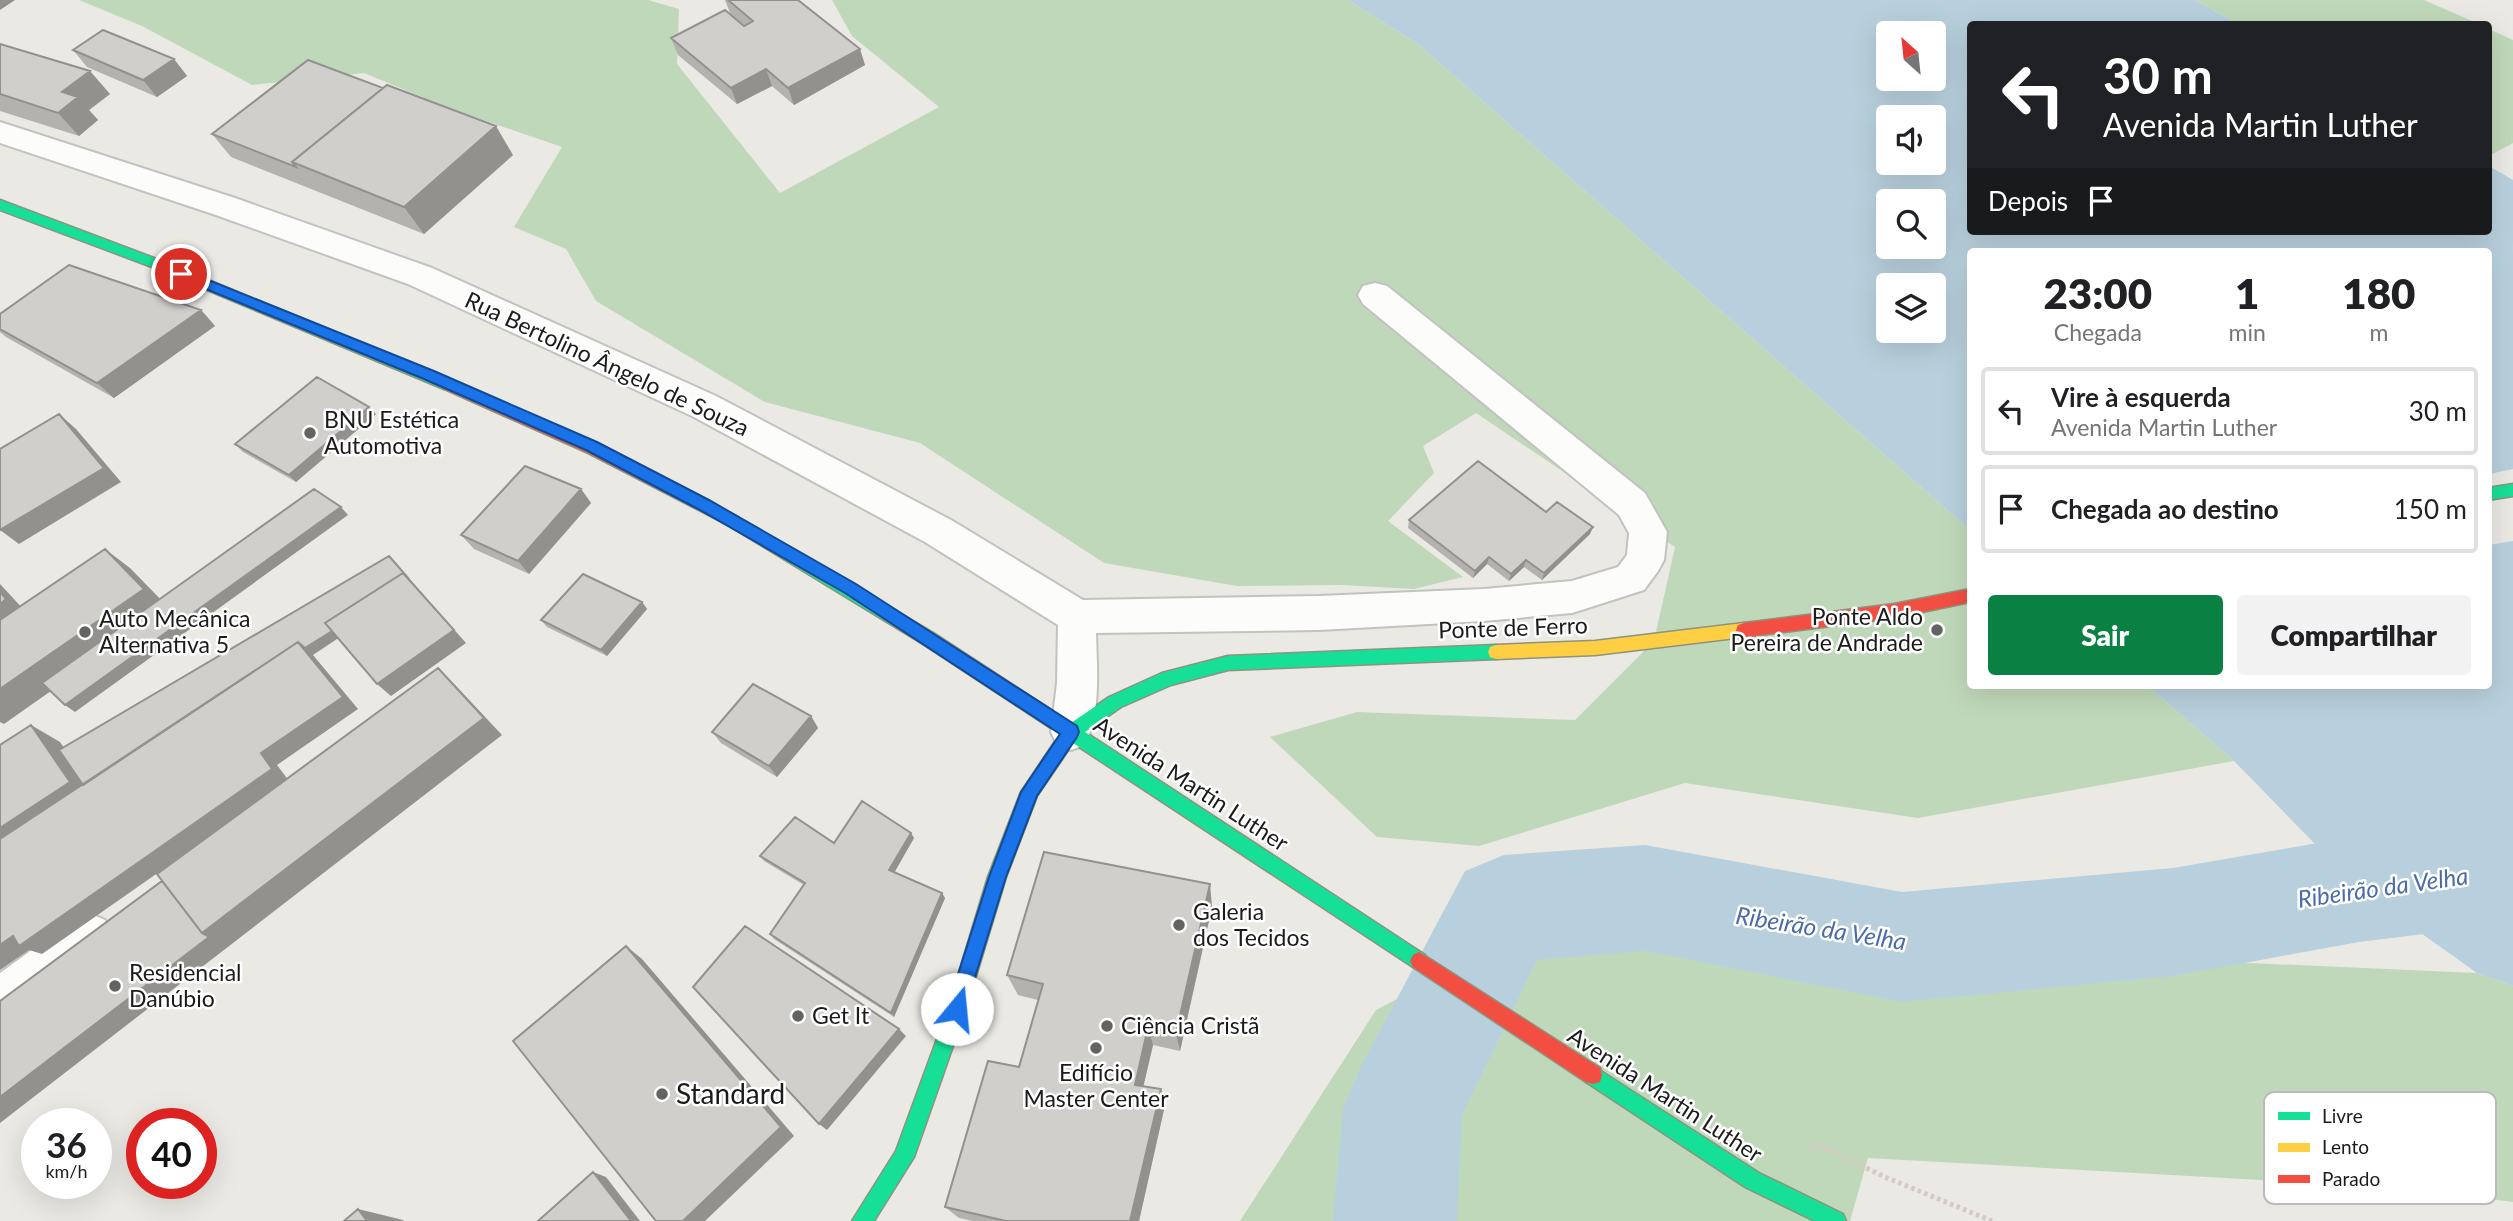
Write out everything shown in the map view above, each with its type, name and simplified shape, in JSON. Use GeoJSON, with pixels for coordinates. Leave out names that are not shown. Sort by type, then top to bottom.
{"type":"FeatureCollection","features":[{"type":"Feature","properties":{"kind":"main road","name":"Avenida Martin Luther"},"geometry":{"type":"LineString","coordinates":[[0,205],[157,264],[440,380],[592,446],[692,498],[850,589],[1752,1180],[1836,1221]]}},
{"type":"Feature","properties":{"kind":"main road"},"geometry":{"type":"LineString","coordinates":[[2492,493],[2513,490]]}},
{"type":"Feature","properties":{"kind":"main road","name":"Ponte de Ferro"},"geometry":{"type":"LineString","coordinates":[[1071,732],[1115,702],[1168,678],[1228,663],[1595,648],[1894,611],[1967,597]]}},
{"type":"Feature","properties":{"kind":"main road"},"geometry":{"type":"LineString","coordinates":[[862,1221],[904,1157],[957,1009],[998,877],[1030,792],[1071,732]]}},
{"type":"Feature","properties":{"kind":"street","name":"Rua Bertolino Ângelo de Souza"},"geometry":{"type":"LineString","coordinates":[[0,132],[224,206],[420,276],[704,407],[938,531],[1077,617]]}},
{"type":"Feature","properties":{"kind":"street"},"geometry":{"type":"LineString","coordinates":[[1071,732],[1077,683],[1077,617],[1319,613],[1484,605],[1572,597],[1631,579],[1645,560],[1648,531],[1632,504],[1375,295]]}},
{"type":"Feature","properties":{"kind":"street"},"geometry":{"type":"LineString","coordinates":[[0,1001],[123,910]]}},
{"type":"Feature","properties":{"kind":"path"},"geometry":{"type":"LineString","coordinates":[[1819,1145],[1982,1220],[1992,1221]]}},
{"type":"Feature","properties":{"kind":"green space"},"geometry":{"type":"Polygon","coordinates":[[[79,0],[648,0],[679,9],[677,64],[780,193],[939,107],[852,36],[832,0],[1348,0],[1418,44],[1967,527],[1967,689],[2151,689],[2234,761],[1918,818],[1685,783],[1479,846],[1377,837],[1270,737],[1357,712],[1575,720],[1654,641],[1675,547],[1476,413],[1423,446],[1434,473],[1388,521],[1463,577],[1414,589],[1342,585],[1237,586],[1104,563],[920,443],[765,402],[596,301],[566,249],[514,227],[562,147],[451,109],[364,73],[252,85],[142,26],[79,0]]]}},
{"type":"Feature","properties":{"kind":"green space"},"geometry":{"type":"Polygon","coordinates":[[[2195,0],[2424,0],[2472,21],[2233,21],[2195,0]]]}},
{"type":"Feature","properties":{"kind":"green space"},"geometry":{"type":"Polygon","coordinates":[[[2492,30],[2513,40],[2513,143],[2492,154],[2492,30]]]}},
{"type":"Feature","properties":{"kind":"green space"},"geometry":{"type":"Polygon","coordinates":[[[1548,919],[1839,984],[2069,955],[2477,973],[2513,986],[2513,1202],[2496,1200],[2496,1092],[2264,1092],[2264,1180],[1868,1158],[1850,1221],[1240,1221],[1376,1010],[1548,919]]]}},
{"type":"Feature","properties":{"kind":"water"},"geometry":{"type":"Polygon","coordinates":[[[1348,0],[2195,0],[2233,21],[1967,21],[1967,235],[2492,235],[2492,168],[2513,180],[2513,986],[2477,973],[2359,889],[2234,761],[2151,689],[2492,689],[2492,248],[1967,248],[1967,527],[1418,44],[1348,0]]]}},
{"type":"Feature","properties":{"kind":"pier"},"geometry":{"type":"Polygon","coordinates":[[[2513,469],[2513,541],[2492,544],[2492,473],[2513,469]]]}},
{"type":"Feature","properties":{"kind":"building"},"geometry":{"type":"Polygon","coordinates":[[[728,0],[798,0],[860,49],[788,88],[766,69],[731,88],[671,38],[725,10],[744,26],[753,21],[728,0]]]}},
{"type":"Feature","properties":{"kind":"building"},"geometry":{"type":"Polygon","coordinates":[[[103,30],[174,59],[143,80],[73,50],[103,30]]]}},
{"type":"Feature","properties":{"kind":"building"},"geometry":{"type":"Polygon","coordinates":[[[0,44],[90,71],[62,92],[78,97],[58,113],[0,94],[0,44]]]}},
{"type":"Feature","properties":{"kind":"building"},"geometry":{"type":"Polygon","coordinates":[[[308,60],[383,88],[292,162],[296,167],[212,134],[308,60]]]}},
{"type":"Feature","properties":{"kind":"building"},"geometry":{"type":"Polygon","coordinates":[[[387,85],[496,126],[404,207],[292,162],[387,85]]]}},
{"type":"Feature","properties":{"kind":"building"},"geometry":{"type":"Polygon","coordinates":[[[69,265],[201,310],[97,383],[0,329],[0,314],[69,265]]]}},
{"type":"Feature","properties":{"kind":"building","name":"BNU Estética Automotiva"},"geometry":{"type":"Polygon","coordinates":[[[317,377],[369,407],[289,475],[235,444],[317,377]]]}},
{"type":"Feature","properties":{"kind":"building"},"geometry":{"type":"Polygon","coordinates":[[[59,414],[104,468],[0,530],[0,449],[59,414]]]}},
{"type":"Feature","properties":{"kind":"building"},"geometry":{"type":"Polygon","coordinates":[[[1478,461],[1546,512],[1557,502],[1593,527],[1544,573],[1526,560],[1511,574],[1489,557],[1475,571],[1409,520],[1478,461]]]}},
{"type":"Feature","properties":{"kind":"building"},"geometry":{"type":"Polygon","coordinates":[[[525,466],[581,489],[518,561],[461,535],[525,466]]]}},
{"type":"Feature","properties":{"kind":"building"},"geometry":{"type":"Polygon","coordinates":[[[314,489],[341,507],[65,705],[42,683],[314,489]]]}},
{"type":"Feature","properties":{"kind":"building"},"geometry":{"type":"Polygon","coordinates":[[[105,549],[144,589],[0,689],[0,620],[105,549]]]}},
{"type":"Feature","properties":{"kind":"building"},"geometry":{"type":"Polygon","coordinates":[[[389,556],[409,579],[403,573],[325,623],[332,631],[305,648],[298,642],[83,785],[59,750],[389,556]]]}},
{"type":"Feature","properties":{"kind":"building"},"geometry":{"type":"Polygon","coordinates":[[[403,573],[454,630],[377,684],[325,623],[403,573]]]}},
{"type":"Feature","properties":{"kind":"building"},"geometry":{"type":"Polygon","coordinates":[[[583,574],[642,602],[601,650],[541,620],[583,574]]]}},
{"type":"Feature","properties":{"kind":"building"},"geometry":{"type":"Polygon","coordinates":[[[0,592],[6,599],[0,604],[0,592]]]}},
{"type":"Feature","properties":{"kind":"building"},"geometry":{"type":"Polygon","coordinates":[[[298,642],[343,697],[261,753],[272,769],[19,946],[13,936],[0,945],[0,839],[298,642]]]}},
{"type":"Feature","properties":{"kind":"building"},"geometry":{"type":"Polygon","coordinates":[[[438,668],[484,718],[202,933],[157,874],[438,668]]]}},
{"type":"Feature","properties":{"kind":"building"},"geometry":{"type":"Polygon","coordinates":[[[753,684],[811,716],[769,766],[712,732],[753,684]]]}},
{"type":"Feature","properties":{"kind":"building"},"geometry":{"type":"Polygon","coordinates":[[[31,725],[70,782],[0,828],[0,745],[31,725]]]}},
{"type":"Feature","properties":{"kind":"building"},"geometry":{"type":"Polygon","coordinates":[[[862,801],[911,833],[889,870],[942,893],[891,1013],[770,934],[805,883],[760,856],[795,817],[834,843],[862,801]]]}},
{"type":"Feature","properties":{"kind":"building","name":"Edifício Master Center"},"geometry":{"type":"Polygon","coordinates":[[[1044,852],[1210,884],[1176,1033],[1148,1027],[1135,1085],[1161,1089],[1130,1221],[1006,1221],[945,1207],[988,1061],[1019,1067],[1043,984],[1007,975],[1044,852]]]}},
{"type":"Feature","properties":{"kind":"building","name":"Residencial Danúbio"},"geometry":{"type":"Polygon","coordinates":[[[162,881],[202,933],[209,937],[0,1097],[0,1001],[162,881]]]}},
{"type":"Feature","properties":{"kind":"building","name":"Get It"},"geometry":{"type":"Polygon","coordinates":[[[745,926],[899,1029],[819,1124],[693,987],[745,926]]]}},
{"type":"Feature","properties":{"kind":"building","name":"Standard"},"geometry":{"type":"Polygon","coordinates":[[[626,946],[781,1127],[683,1221],[656,1221],[513,1041],[626,946]]]}},
{"type":"Feature","properties":{"kind":"building"},"geometry":{"type":"Polygon","coordinates":[[[593,1172],[631,1221],[538,1221],[593,1172]]]}},
{"type":"Feature","properties":{"kind":"building"},"geometry":{"type":"Polygon","coordinates":[[[358,1209],[367,1221],[344,1221],[358,1209]]]}},
{"type":"Feature","properties":{"kind":"waterway","name":"Ribeirão da Velha"},"geometry":{"type":"LineString","coordinates":[[1395,1221],[1403,1108],[1504,909],[1645,898],[1902,947],[2173,922],[2359,889],[2513,871]]}},
{"type":"Feature","properties":{"kind":"traffic: fast"},"geometry":{"type":"LineString","coordinates":[[0,205],[157,264],[449,385]]}},
{"type":"Feature","properties":{"kind":"traffic: fast"},"geometry":{"type":"LineString","coordinates":[[2492,493],[2513,490]]}},
{"type":"Feature","properties":{"kind":"traffic: fast"},"geometry":{"type":"LineString","coordinates":[[733,521],[929,639],[1419,961]]}},
{"type":"Feature","properties":{"kind":"traffic: fast"},"geometry":{"type":"LineString","coordinates":[[862,1221],[904,1157],[957,1009],[997,877],[1030,792],[1071,732],[1115,702],[1168,678],[1228,663],[1496,652]]}},
{"type":"Feature","properties":{"kind":"traffic: fast"},"geometry":{"type":"LineString","coordinates":[[1593,1075],[1752,1180],[1836,1221]]}},
{"type":"Feature","properties":{"kind":"traffic: slow"},"geometry":{"type":"LineString","coordinates":[[1496,652],[1595,648],[1744,630]]}},
{"type":"Feature","properties":{"kind":"traffic: jam"},"geometry":{"type":"LineString","coordinates":[[449,385],[593,448],[733,521]]}},
{"type":"Feature","properties":{"kind":"traffic: jam"},"geometry":{"type":"LineString","coordinates":[[1744,630],[1894,611],[1967,597]]}},
{"type":"Feature","properties":{"kind":"traffic: jam"},"geometry":{"type":"LineString","coordinates":[[1419,961],[1593,1075]]}},
{"type":"Feature","properties":{"kind":"place","name":"BNU Estética Automotiva"},"geometry":{"type":"Point","coordinates":[310,433]}},
{"type":"Feature","properties":{"kind":"place","name":"Ponte Aldo Pereira de Andrade"},"geometry":{"type":"Point","coordinates":[1937,630]}},
{"type":"Feature","properties":{"kind":"place","name":"Auto Mecânica Alternativa 5"},"geometry":{"type":"Point","coordinates":[85,632]}},
{"type":"Feature","properties":{"kind":"place","name":"Galeria dos Tecidos"},"geometry":{"type":"Point","coordinates":[1179,925]}},
{"type":"Feature","properties":{"kind":"place","name":"Residencial Danúbio"},"geometry":{"type":"Point","coordinates":[115,986]}},
{"type":"Feature","properties":{"kind":"place","name":"Get It"},"geometry":{"type":"Point","coordinates":[798,1016]}},
{"type":"Feature","properties":{"kind":"place","name":"Ciência Cristã"},"geometry":{"type":"Point","coordinates":[1107,1026]}},
{"type":"Feature","properties":{"kind":"place","name":"Edifício Master Center"},"geometry":{"type":"Point","coordinates":[1096,1048]}},
{"type":"Feature","properties":{"kind":"place","name":"Standard"},"geometry":{"type":"Point","coordinates":[662,1094]}},
{"type":"Feature","properties":{"kind":"route"},"geometry":{"type":"LineString","coordinates":[[181,274],[429,375],[592,446],[703,504],[850,589],[1071,732],[1030,792],[998,877],[957,1009]]}}]}
